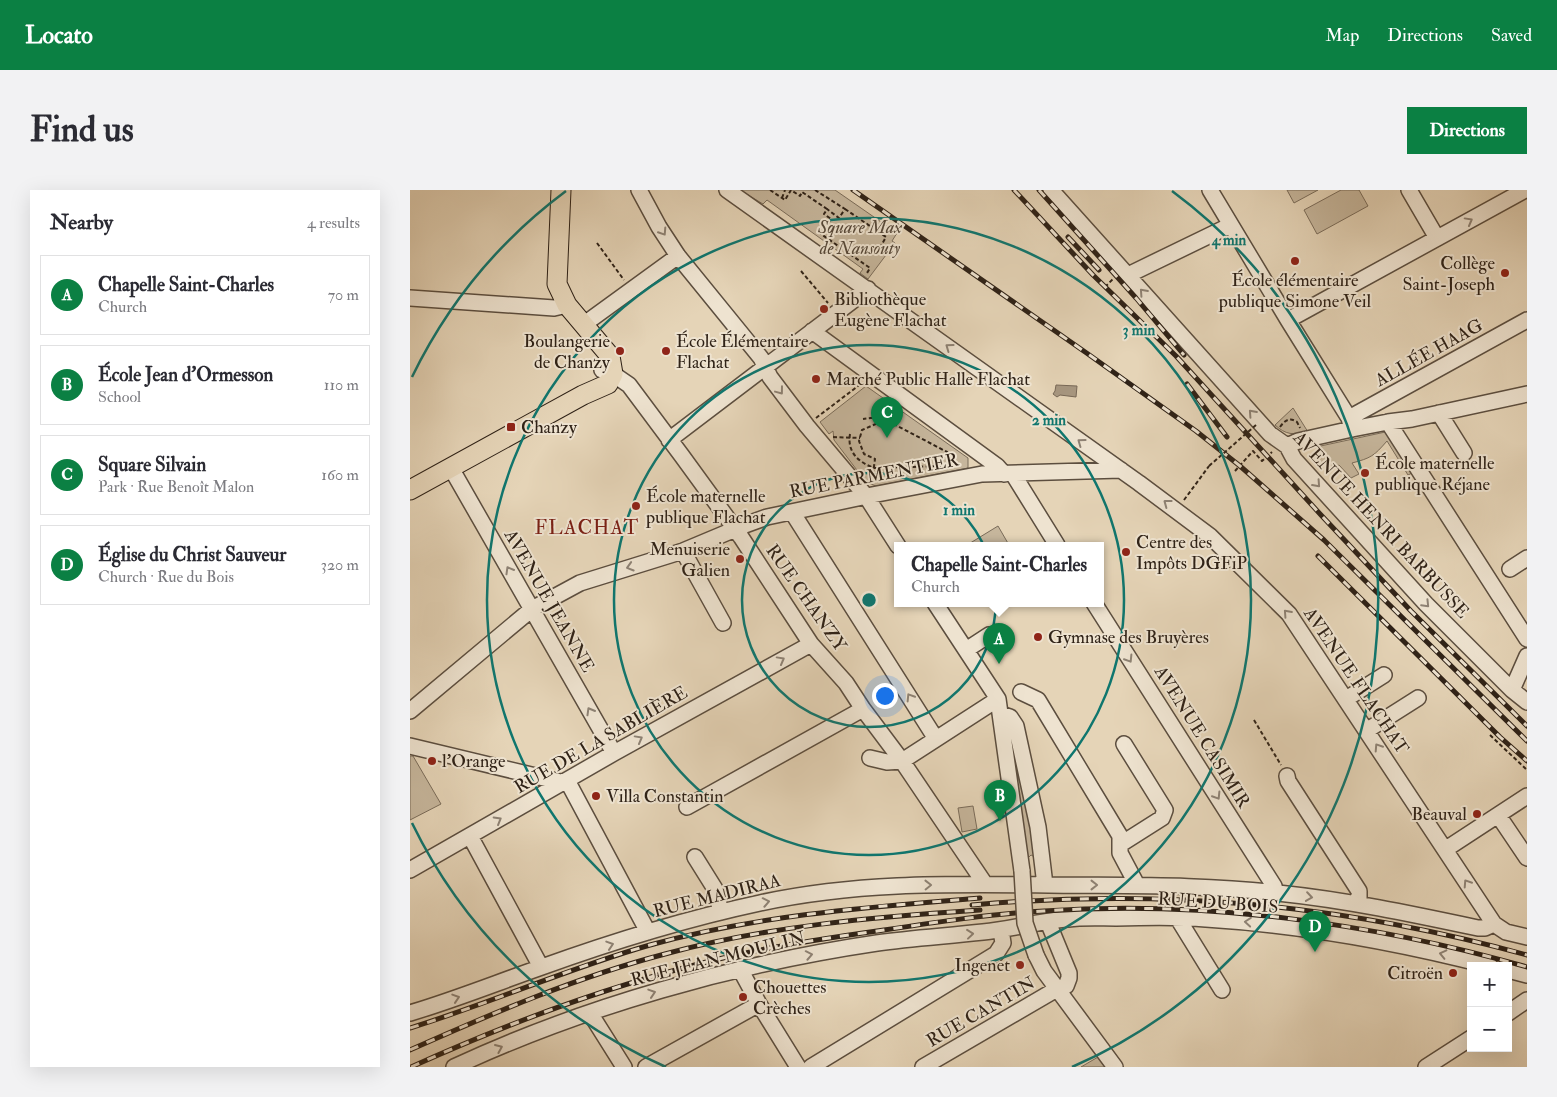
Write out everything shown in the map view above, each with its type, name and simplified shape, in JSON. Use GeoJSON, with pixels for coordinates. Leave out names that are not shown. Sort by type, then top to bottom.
{"type":"FeatureCollection","features":[{"type":"Feature","properties":{"kind":"main road"},"geometry":{"type":"LineString","coordinates":[[410,490],[583,395],[607,372],[598,344],[559,292],[556,276],[562,190]]}},
{"type":"Feature","properties":{"kind":"street"},"geometry":{"type":"LineString","coordinates":[[639,190],[659,227],[678,256],[766,366],[770,377],[806,426],[869,490],[896,542]]}},
{"type":"Feature","properties":{"kind":"street","name":"AVENUE FLACHAT"},"geometry":{"type":"LineString","coordinates":[[727,190],[1121,470],[1210,536],[1289,614],[1494,924]]}},
{"type":"Feature","properties":{"kind":"street","name":"AVENUE HENRI BARBUSSE"},"geometry":{"type":"LineString","coordinates":[[1051,190],[1122,276],[1294,459],[1426,604],[1512,690],[1527,702]]}},
{"type":"Feature","properties":{"kind":"street"},"geometry":{"type":"LineString","coordinates":[[1210,190],[1351,424]]}},
{"type":"Feature","properties":{"kind":"street"},"geometry":{"type":"LineString","coordinates":[[1409,190],[1437,238]]}},
{"type":"Feature","properties":{"kind":"street"},"geometry":{"type":"LineString","coordinates":[[1288,320],[1525,190]]}},
{"type":"Feature","properties":{"kind":"street"},"geometry":{"type":"LineString","coordinates":[[1122,276],[1231,225]]}},
{"type":"Feature","properties":{"kind":"street"},"geometry":{"type":"LineString","coordinates":[[583,325],[678,256]]}},
{"type":"Feature","properties":{"kind":"street"},"geometry":{"type":"LineString","coordinates":[[669,440],[836,313],[864,286]]}},
{"type":"Feature","properties":{"kind":"street"},"geometry":{"type":"LineString","coordinates":[[410,298],[554,308],[567,305]]}},
{"type":"Feature","properties":{"kind":"street","name":"ALLÉE HAAG"},"geometry":{"type":"LineString","coordinates":[[1351,424],[1527,320]]}},
{"type":"Feature","properties":{"kind":"street"},"geometry":{"type":"LineString","coordinates":[[812,331],[1009,474],[1055,542]]}},
{"type":"Feature","properties":{"kind":"street","name":"RUE CHANZY"},"geometry":{"type":"LineString","coordinates":[[607,372],[629,385],[735,529],[811,644],[846,682],[983,881]]}},
{"type":"Feature","properties":{"kind":"street"},"geometry":{"type":"LineString","coordinates":[[1282,447],[1351,424],[1412,419],[1527,394]]}},
{"type":"Feature","properties":{"kind":"street"},"geometry":{"type":"LineString","coordinates":[[1439,413],[1464,453]]}},
{"type":"Feature","properties":{"kind":"street"},"geometry":{"type":"LineString","coordinates":[[1388,422],[1527,639]]}},
{"type":"Feature","properties":{"kind":"street","name":"AVENUE JEANNE"},"geometry":{"type":"LineString","coordinates":[[451,468],[614,753]]}},
{"type":"Feature","properties":{"kind":"street","name":"RUE PARMENTIER"},"geometry":{"type":"LineString","coordinates":[[410,711],[532,609],[580,583],[683,551],[767,517],[792,512],[869,490],[982,474],[1121,470]]}},
{"type":"Feature","properties":{"kind":"street"},"geometry":{"type":"LineString","coordinates":[[792,512],[936,739]]}},
{"type":"Feature","properties":{"kind":"street"},"geometry":{"type":"LineString","coordinates":[[683,551],[723,623]]}},
{"type":"Feature","properties":{"kind":"street"},"geometry":{"type":"LineString","coordinates":[[1510,569],[1527,558]]}},
{"type":"Feature","properties":{"kind":"street"},"geometry":{"type":"LineString","coordinates":[[938,607],[1000,706],[1016,726],[1038,827],[1043,885]]}},
{"type":"Feature","properties":{"kind":"street","name":"AVENUE CASIMIR"},"geometry":{"type":"LineString","coordinates":[[1097,607],[1274,886],[1276,893]]}},
{"type":"Feature","properties":{"kind":"street"},"geometry":{"type":"LineString","coordinates":[[966,650],[989,635]]}},
{"type":"Feature","properties":{"kind":"street","name":"RUE DE LA SABLIÈRE"},"geometry":{"type":"LineString","coordinates":[[410,870],[614,753],[811,644]]}},
{"type":"Feature","properties":{"kind":"street"},"geometry":{"type":"LineString","coordinates":[[1512,690],[1527,656]]}},
{"type":"Feature","properties":{"kind":"street"},"geometry":{"type":"LineString","coordinates":[[1346,699],[1384,676]]}},
{"type":"Feature","properties":{"kind":"street"},"geometry":{"type":"LineString","coordinates":[[870,758],[887,762],[902,761],[936,739],[1000,706],[1024,689],[1038,700],[1120,836],[1120,853],[1137,885]]}},
{"type":"Feature","properties":{"kind":"street"},"geometry":{"type":"LineString","coordinates":[[1366,730],[1418,698]]}},
{"type":"Feature","properties":{"kind":"street"},"geometry":{"type":"LineString","coordinates":[[1000,706],[1022,868],[1025,923],[1041,967],[1114,1067]]}},
{"type":"Feature","properties":{"kind":"street"},"geometry":{"type":"LineString","coordinates":[[687,807],[863,709]]}},
{"type":"Feature","properties":{"kind":"street"},"geometry":{"type":"LineString","coordinates":[[1121,844],[1162,818],[1165,810],[1124,744]]}},
{"type":"Feature","properties":{"kind":"street"},"geometry":{"type":"LineString","coordinates":[[410,746],[569,784],[648,932]]}},
{"type":"Feature","properties":{"kind":"street"},"geometry":{"type":"LineString","coordinates":[[1287,776],[1288,781],[1359,891],[1359,904]]}},
{"type":"Feature","properties":{"kind":"street"},"geometry":{"type":"LineString","coordinates":[[1446,850],[1527,796]]}},
{"type":"Feature","properties":{"kind":"street"},"geometry":{"type":"LineString","coordinates":[[1498,815],[1527,858]]}},
{"type":"Feature","properties":{"kind":"street"},"geometry":{"type":"LineString","coordinates":[[470,836],[542,967]]}},
{"type":"Feature","properties":{"kind":"street"},"geometry":{"type":"LineString","coordinates":[[696,857],[715,889],[721,912]]}},
{"type":"Feature","properties":{"kind":"street","name":"RUE MADIRAA"},"geometry":{"type":"LineString","coordinates":[[412,1009],[472,993],[542,967],[648,932],[721,912],[797,896],[862,887],[983,881],[1043,885],[1137,885],[1276,893],[1359,904],[1478,928],[1485,928],[1494,924]]}},
{"type":"Feature","properties":{"kind":"street"},"geometry":{"type":"LineString","coordinates":[[1177,917],[1222,990]]}},
{"type":"Feature","properties":{"kind":"street","name":"RUE DU BOIS"},"geometry":{"type":"LineString","coordinates":[[1001,930],[1072,918],[1177,917],[1259,923],[1341,934],[1406,946],[1473,962]]}},
{"type":"Feature","properties":{"kind":"street"},"geometry":{"type":"LineString","coordinates":[[1048,922],[1069,978],[1066,986],[1058,990]]}},
{"type":"Feature","properties":{"kind":"street"},"geometry":{"type":"LineString","coordinates":[[1494,924],[1506,932],[1527,938]]}},
{"type":"Feature","properties":{"kind":"street"},"geometry":{"type":"LineString","coordinates":[[810,1067],[992,957],[1003,943],[1001,930]]}},
{"type":"Feature","properties":{"kind":"street","name":"RUE JEAN MOULIN"},"geometry":{"type":"LineString","coordinates":[[461,1066],[525,1037],[590,1013],[667,988],[740,968],[879,943],[1001,930]]}},
{"type":"Feature","properties":{"kind":"street"},"geometry":{"type":"LineString","coordinates":[[740,968],[759,1004],[798,1067]]}},
{"type":"Feature","properties":{"kind":"street"},"geometry":{"type":"LineString","coordinates":[[1512,971],[1527,975]]}},
{"type":"Feature","properties":{"kind":"street","name":"RUE CANTIN"},"geometry":{"type":"LineString","coordinates":[[923,1067],[1058,990]]}},
{"type":"Feature","properties":{"kind":"street"},"geometry":{"type":"LineString","coordinates":[[1512,1010],[1527,1000]]}},
{"type":"Feature","properties":{"kind":"street"},"geometry":{"type":"LineString","coordinates":[[646,1067],[759,1004]]}},
{"type":"Feature","properties":{"kind":"street"},"geometry":{"type":"LineString","coordinates":[[590,1013],[624,1067]]}},
{"type":"Feature","properties":{"kind":"street"},"geometry":{"type":"LineString","coordinates":[[1426,1067],[1467,1041]]}},
{"type":"Feature","properties":{"kind":"path"},"geometry":{"type":"LineString","coordinates":[[770,190],[785,200],[791,190],[800,196],[802,192],[839,218],[845,210]]}},
{"type":"Feature","properties":{"kind":"path"},"geometry":{"type":"LineString","coordinates":[[782,198],[785,190]]}},
{"type":"Feature","properties":{"kind":"path"},"geometry":{"type":"LineString","coordinates":[[815,190],[886,237],[881,246]]}},
{"type":"Feature","properties":{"kind":"path"},"geometry":{"type":"LineString","coordinates":[[827,209],[824,214],[831,219],[822,234],[870,268],[864,286]]}},
{"type":"Feature","properties":{"kind":"path"},"geometry":{"type":"LineString","coordinates":[[597,243],[632,290]]}},
{"type":"Feature","properties":{"kind":"path"},"geometry":{"type":"LineString","coordinates":[[801,270],[836,313]]}},
{"type":"Feature","properties":{"kind":"path"},"geometry":{"type":"LineString","coordinates":[[1105,287],[1122,276]]}},
{"type":"Feature","properties":{"kind":"path"},"geometry":{"type":"LineString","coordinates":[[806,426],[872,376]]}},
{"type":"Feature","properties":{"kind":"path"},"geometry":{"type":"LineString","coordinates":[[869,490],[875,459],[864,454],[860,445],[860,438],[862,430],[878,423],[886,386]]}},
{"type":"Feature","properties":{"kind":"path"},"geometry":{"type":"LineString","coordinates":[[850,436],[849,442],[856,458],[865,465],[874,468],[945,466],[954,460],[947,452],[879,417],[863,418]]}},
{"type":"Feature","properties":{"kind":"path"},"geometry":{"type":"LineString","coordinates":[[1279,429],[1286,420],[1294,420],[1298,422],[1302,433]]}},
{"type":"Feature","properties":{"kind":"path"},"geometry":{"type":"LineString","coordinates":[[1176,510],[1209,466],[1256,425]]}},
{"type":"Feature","properties":{"kind":"path"},"geometry":{"type":"LineString","coordinates":[[829,440],[834,436],[860,438]]}},
{"type":"Feature","properties":{"kind":"path"},"geometry":{"type":"LineString","coordinates":[[1235,471],[1253,451],[1262,461],[1282,447]]}},
{"type":"Feature","properties":{"kind":"path"},"geometry":{"type":"LineString","coordinates":[[1254,720],[1287,776]]}},
{"type":"Feature","properties":{"kind":"path"},"geometry":{"type":"LineString","coordinates":[[1490,735],[1527,770]]}},
{"type":"Feature","properties":{"kind":"green space","name":"Square Max de Nansouty"},"geometry":{"type":"Polygon","coordinates":[[[740,190],[835,190],[897,233],[892,241],[895,243],[868,279],[860,273],[863,269],[767,200],[763,204],[740,190]]]}},
{"type":"Feature","properties":{"kind":"green space"},"geometry":{"type":"Polygon","coordinates":[[[1287,190],[1318,190],[1294,203],[1287,190]]]}},
{"type":"Feature","properties":{"kind":"green space"},"geometry":{"type":"Polygon","coordinates":[[[1341,190],[1359,190],[1368,206],[1317,234],[1304,210],[1341,190]]]}},
{"type":"Feature","properties":{"kind":"green space"},"geometry":{"type":"Polygon","coordinates":[[[866,386],[968,458],[968,468],[876,486],[866,482],[834,440],[833,431],[829,434],[820,422],[866,386]]]}},
{"type":"Feature","properties":{"kind":"green space"},"geometry":{"type":"Polygon","coordinates":[[[1293,408],[1308,432],[1290,433],[1283,431],[1275,425],[1293,408]]]}},
{"type":"Feature","properties":{"kind":"green space"},"geometry":{"type":"Polygon","coordinates":[[[1390,431],[1416,471],[1408,475],[1387,441],[1372,456],[1352,463],[1359,474],[1351,478],[1339,465],[1331,469],[1327,463],[1322,466],[1313,456],[1321,453],[1316,447],[1390,431]]]}},
{"type":"Feature","properties":{"kind":"green space"},"geometry":{"type":"Polygon","coordinates":[[[998,526],[1007,542],[972,542],[998,526]]]}},
{"type":"Feature","properties":{"kind":"green space"},"geometry":{"type":"Polygon","coordinates":[[[1009,732],[1032,829],[1035,857],[1031,855],[1028,858],[1009,732]]]}},
{"type":"Feature","properties":{"kind":"green space"},"geometry":{"type":"Polygon","coordinates":[[[410,756],[413,756],[441,804],[410,820],[410,756]]]}},
{"type":"Feature","properties":{"kind":"green space"},"geometry":{"type":"Polygon","coordinates":[[[973,806],[977,829],[962,832],[958,808],[973,806]]]}},
{"type":"Feature","properties":{"kind":"green space"},"geometry":{"type":"Polygon","coordinates":[[[1098,1057],[1105,1067],[1081,1067],[1098,1057]]]}},
{"type":"Feature","properties":{"kind":"shaded area"},"geometry":{"type":"Polygon","coordinates":[[[1056,385],[1077,386],[1076,397],[1060,395],[1057,397],[1053,394],[1056,385]]]}},
{"type":"Feature","properties":{"kind":"railway"},"geometry":{"type":"LineString","coordinates":[[853,190],[1196,431],[1240,466],[1324,540],[1527,741]]}},
{"type":"Feature","properties":{"kind":"railway"},"geometry":{"type":"LineString","coordinates":[[1014,190],[1093,275],[1176,356],[1411,611],[1527,726]]}},
{"type":"Feature","properties":{"kind":"railway"},"geometry":{"type":"LineString","coordinates":[[1039,190],[1136,298],[1184,355]]}},
{"type":"Feature","properties":{"kind":"railway"},"geometry":{"type":"LineString","coordinates":[[1068,237],[1099,270]]}},
{"type":"Feature","properties":{"kind":"railway"},"geometry":{"type":"LineString","coordinates":[[1187,384],[1227,437]]}},
{"type":"Feature","properties":{"kind":"railway"},"geometry":{"type":"LineString","coordinates":[[1318,556],[1500,737],[1527,761]]}},
{"type":"Feature","properties":{"kind":"railway"},"geometry":{"type":"LineString","coordinates":[[410,1028],[620,954],[691,935],[773,919],[980,898]]}},
{"type":"Feature","properties":{"kind":"railway"},"geometry":{"type":"LineString","coordinates":[[972,905],[1114,898],[1252,904],[1389,923],[1527,955]]}},
{"type":"Feature","properties":{"kind":"railway"},"geometry":{"type":"LineString","coordinates":[[411,1067],[490,1033],[570,1003],[694,965],[754,951],[810,941],[1004,914],[1104,908],[1227,912],[1288,918],[1409,938],[1527,967]]}},
{"type":"Feature","properties":{"kind":"railway"},"geometry":{"type":"LineString","coordinates":[[410,1050],[504,1009],[568,985],[632,963],[704,944],[821,924],[980,910]]}},
{"type":"Feature","properties":{"kind":"place","name":"École élémentaire publique Simone Veil"},"geometry":{"type":"Point","coordinates":[1295,261]}},
{"type":"Feature","properties":{"kind":"place","name":"Collège Saint-Joseph"},"geometry":{"type":"Point","coordinates":[1505,273]}},
{"type":"Feature","properties":{"kind":"place","name":"Bibliothèque Eugène Flachat"},"geometry":{"type":"Point","coordinates":[824,309]}},
{"type":"Feature","properties":{"kind":"place","name":"Boulangerie de Chanzy"},"geometry":{"type":"Point","coordinates":[620,351]}},
{"type":"Feature","properties":{"kind":"place","name":"École Élémentaire Flachat"},"geometry":{"type":"Point","coordinates":[666,351]}},
{"type":"Feature","properties":{"kind":"place","name":"Marché Public Halle Flachat"},"geometry":{"type":"Point","coordinates":[816,379]}},
{"type":"Feature","properties":{"kind":"place","name":"Chanzy"},"geometry":{"type":"Point","coordinates":[511,427]}},
{"type":"Feature","properties":{"kind":"place","name":"Square Silvain"},"geometry":{"type":"Point","coordinates":[887,438]}},
{"type":"Feature","properties":{"kind":"place","name":"École maternelle publique Réjane"},"geometry":{"type":"Point","coordinates":[1365,473]}},
{"type":"Feature","properties":{"kind":"place","name":"École maternelle publique Flachat"},"geometry":{"type":"Point","coordinates":[636,506]}},
{"type":"Feature","properties":{"kind":"place","name":"Centre des Impôts DGFiP"},"geometry":{"type":"Point","coordinates":[1126,552]}},
{"type":"Feature","properties":{"kind":"place","name":"Menuiserie Galien"},"geometry":{"type":"Point","coordinates":[740,559]}},
{"type":"Feature","properties":{"kind":"place","name":"Gymnase des Bruyères"},"geometry":{"type":"Point","coordinates":[1038,637]}},
{"type":"Feature","properties":{"kind":"place","name":"Chapelle Saint-Charles"},"geometry":{"type":"Point","coordinates":[999,664]}},
{"type":"Feature","properties":{"kind":"place","name":"l'Orange"},"geometry":{"type":"Point","coordinates":[432,761]}},
{"type":"Feature","properties":{"kind":"place","name":"Villa Constantin"},"geometry":{"type":"Point","coordinates":[596,796]}},
{"type":"Feature","properties":{"kind":"place","name":"Beauval"},"geometry":{"type":"Point","coordinates":[1477,814]}},
{"type":"Feature","properties":{"kind":"place","name":"École Jean d'Ormesson"},"geometry":{"type":"Point","coordinates":[1000,821]}},
{"type":"Feature","properties":{"kind":"place","name":"Église du Christ Sauveur"},"geometry":{"type":"Point","coordinates":[1315,952]}},
{"type":"Feature","properties":{"kind":"place","name":"Ingenet"},"geometry":{"type":"Point","coordinates":[1020,965]}},
{"type":"Feature","properties":{"kind":"place","name":"Citroën"},"geometry":{"type":"Point","coordinates":[1453,973]}},
{"type":"Feature","properties":{"kind":"place","name":"Chouettes Crèches"},"geometry":{"type":"Point","coordinates":[743,997]}},
{"type":"Feature","properties":{"kind":"district","name":"FLACHAT"},"geometry":{"type":"Point","coordinates":[587,527]}}]}
